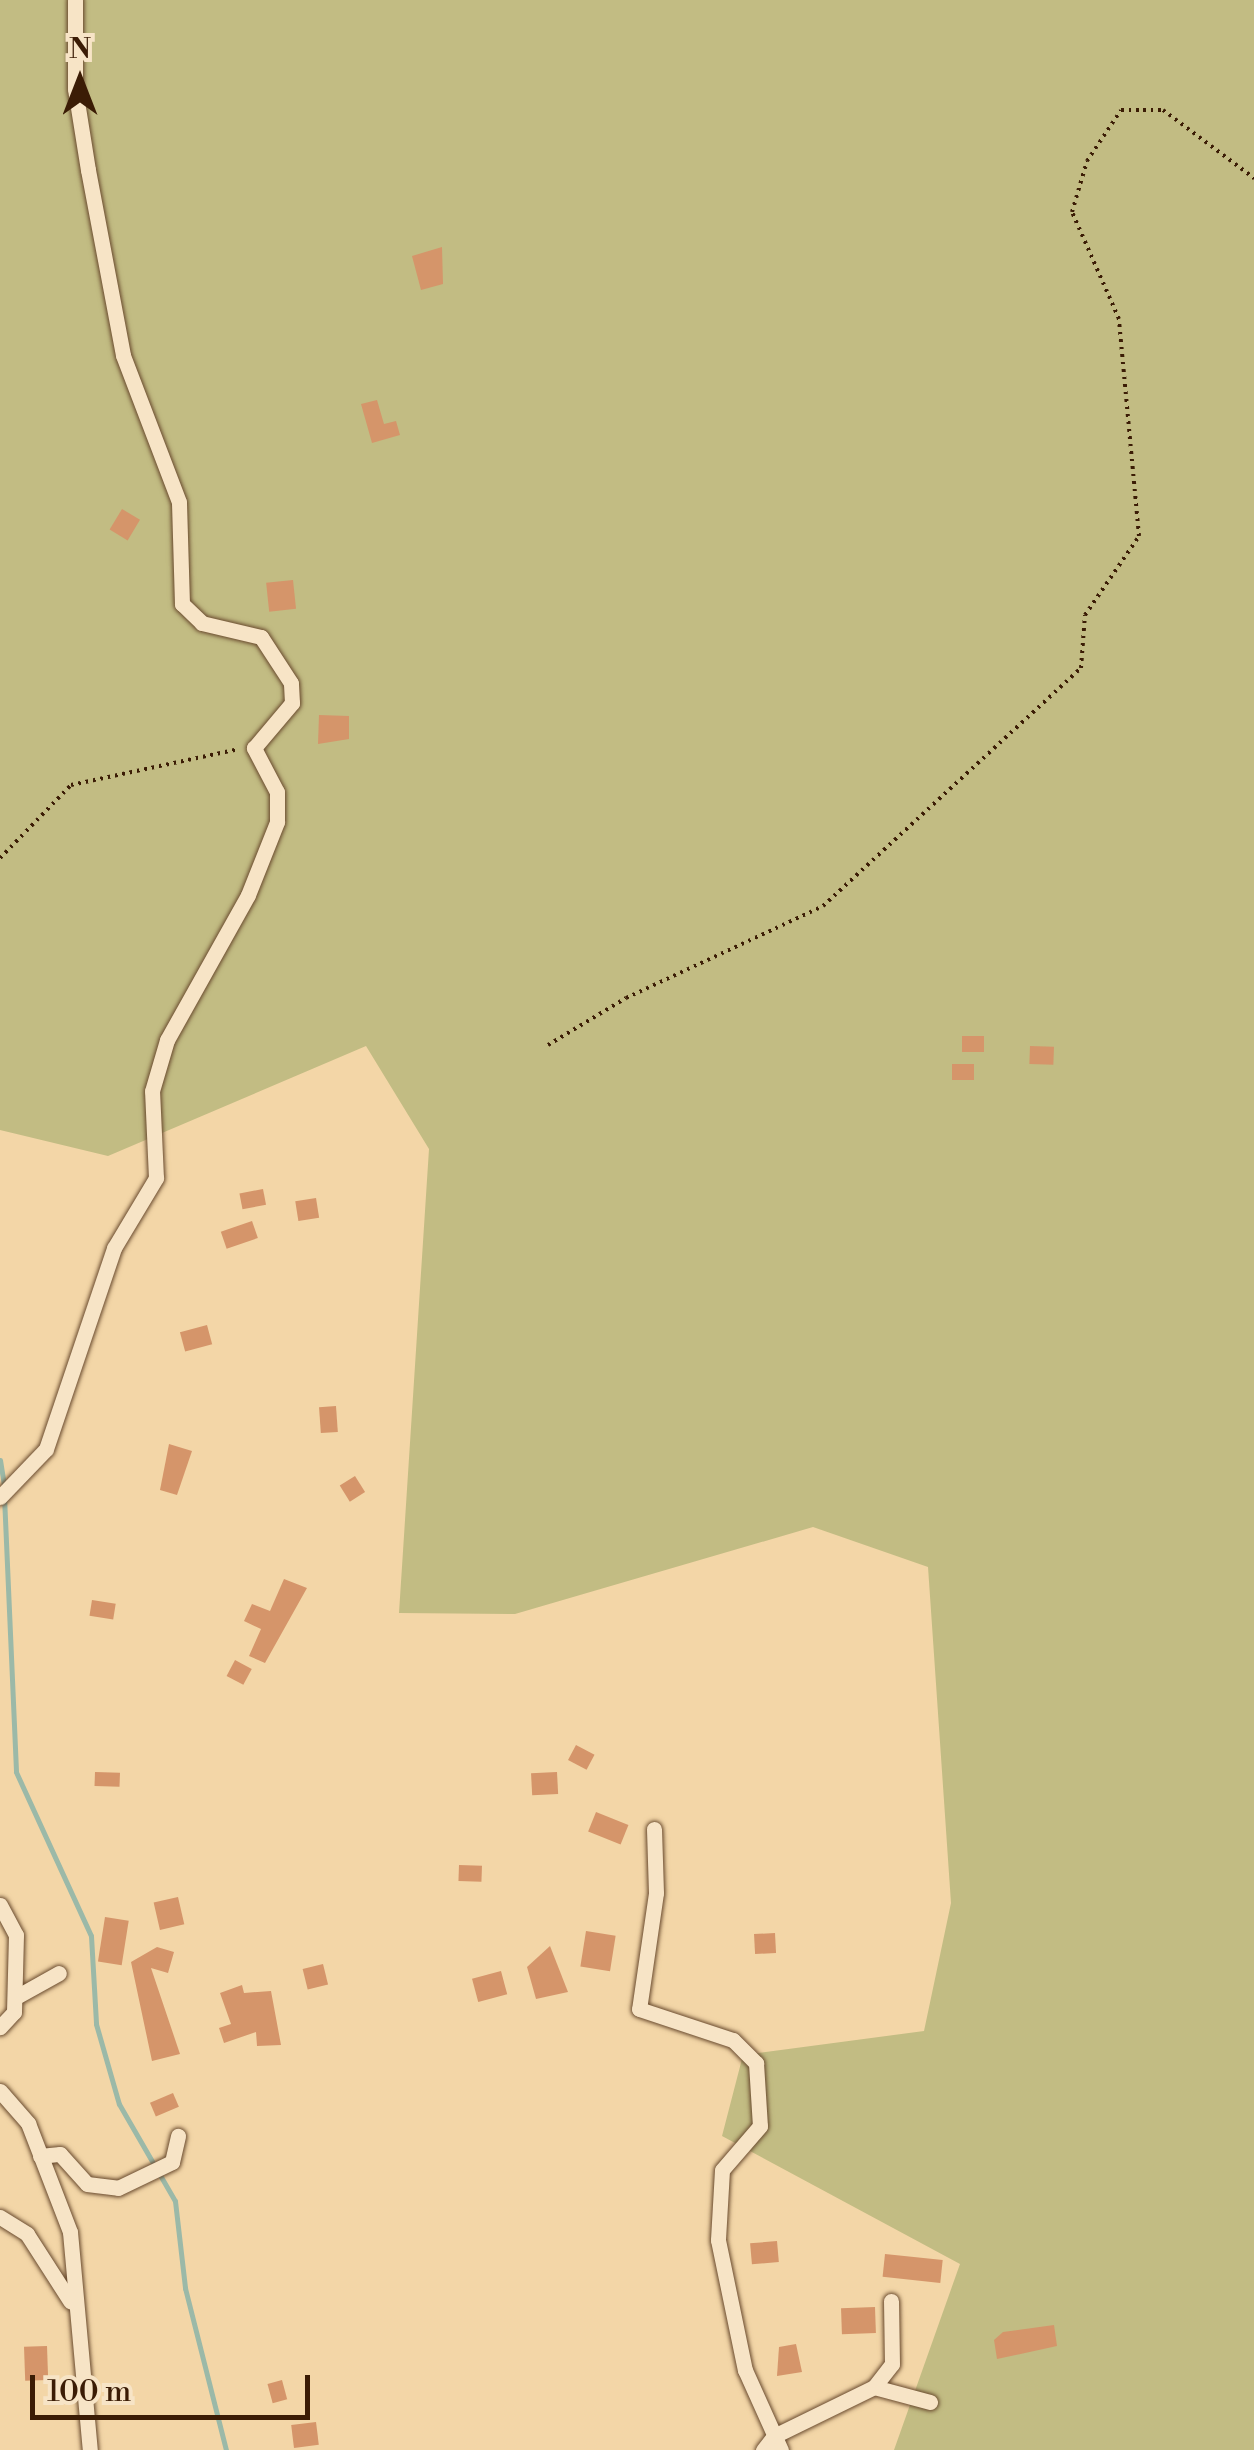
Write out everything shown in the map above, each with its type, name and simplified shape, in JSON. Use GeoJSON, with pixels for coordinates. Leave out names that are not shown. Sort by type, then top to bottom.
{"type":"FeatureCollection","features":[{"type":"Feature","properties":{"kind":"street"},"geometry":{"type":"LineString","coordinates":[[0,1497],[46,1450],[114,1248],[156,1178],[152,1092],[167,1040],[248,895],[277,822],[277,792],[254,748],[281,723],[291,682],[251,628],[202,623],[182,604],[179,502],[123,355],[88,170],[75,89],[75,0]]}},
{"type":"Feature","properties":{"kind":"street"},"geometry":{"type":"LineString","coordinates":[[654,1829],[656,1894],[639,2009],[733,2040],[756,2062],[760,2126],[722,2170],[718,2240],[745,2370],[778,2443]]}},
{"type":"Feature","properties":{"kind":"street"},"geometry":{"type":"LineString","coordinates":[[0,1905],[16,1936],[16,1997],[0,2027]]}},
{"type":"Feature","properties":{"kind":"street"},"geometry":{"type":"LineString","coordinates":[[16,1997],[59,1973]]}},
{"type":"Feature","properties":{"kind":"street"},"geometry":{"type":"LineString","coordinates":[[0,2091],[40,2156],[70,2232],[72,2304],[90,2450]]}},
{"type":"Feature","properties":{"kind":"street"},"geometry":{"type":"LineString","coordinates":[[40,2156],[70,2161],[87,2184],[118,2188],[172,2162],[178,2136]]}},
{"type":"Feature","properties":{"kind":"street"},"geometry":{"type":"LineString","coordinates":[[0,2217],[50,2262],[72,2304]]}},
{"type":"Feature","properties":{"kind":"street"},"geometry":{"type":"LineString","coordinates":[[763,2450],[874,2388],[892,2364],[892,2301]]}},
{"type":"Feature","properties":{"kind":"street"},"geometry":{"type":"LineString","coordinates":[[874,2388],[930,2402]]}},
{"type":"Feature","properties":{"kind":"path"},"geometry":{"type":"LineString","coordinates":[[548,1046],[626,998],[823,906],[1082,668],[1085,615],[1139,536],[1119,319],[1072,212],[1087,160],[1122,110],[1163,110],[1254,178]]}},
{"type":"Feature","properties":{"kind":"path"},"geometry":{"type":"LineString","coordinates":[[0,858],[71,785],[254,748]]}},
{"type":"Feature","properties":{"kind":"shaded area"},"geometry":{"type":"Polygon","coordinates":[[[0,0],[1254,0],[1254,2450],[894,2450],[960,2264],[722,2136],[743,2055],[924,2031],[951,1903],[928,1567],[813,1527],[515,1614],[399,1613],[429,1149],[366,1046],[108,1156],[0,1130],[0,0]]]}},
{"type":"Feature","properties":{"kind":"building"},"geometry":{"type":"Polygon","coordinates":[[[442,247],[443,284],[421,290],[412,256],[442,247]]]}},
{"type":"Feature","properties":{"kind":"building"},"geometry":{"type":"Polygon","coordinates":[[[377,400],[384,424],[396,421],[400,435],[372,443],[361,404],[377,400]]]}},
{"type":"Feature","properties":{"kind":"building"},"geometry":{"type":"Polygon","coordinates":[[[122,509],[140,520],[128,540],[110,530],[122,509]]]}},
{"type":"Feature","properties":{"kind":"building"},"geometry":{"type":"Polygon","coordinates":[[[293,580],[296,609],[269,612],[266,583],[293,580]]]}},
{"type":"Feature","properties":{"kind":"building"},"geometry":{"type":"Polygon","coordinates":[[[319,715],[349,716],[349,739],[318,744],[319,715]]]}},
{"type":"Feature","properties":{"kind":"building"},"geometry":{"type":"Polygon","coordinates":[[[962,1036],[984,1036],[984,1052],[962,1052],[962,1036]]]}},
{"type":"Feature","properties":{"kind":"building"},"geometry":{"type":"Polygon","coordinates":[[[1030,1046],[1054,1047],[1053,1065],[1029,1064],[1030,1046]]]}},
{"type":"Feature","properties":{"kind":"building"},"geometry":{"type":"Polygon","coordinates":[[[952,1064],[974,1064],[974,1080],[952,1080],[952,1064]]]}},
{"type":"Feature","properties":{"kind":"building"},"geometry":{"type":"Polygon","coordinates":[[[263,1189],[266,1205],[242,1209],[239,1194],[263,1189]]]}},
{"type":"Feature","properties":{"kind":"building"},"geometry":{"type":"Polygon","coordinates":[[[316,1198],[319,1218],[298,1221],[295,1201],[316,1198]]]}},
{"type":"Feature","properties":{"kind":"building"},"geometry":{"type":"Polygon","coordinates":[[[252,1221],[258,1238],[227,1249],[221,1232],[252,1221]]]}},
{"type":"Feature","properties":{"kind":"building"},"geometry":{"type":"Polygon","coordinates":[[[207,1325],[212,1344],[185,1352],[180,1332],[207,1325]]]}},
{"type":"Feature","properties":{"kind":"building"},"geometry":{"type":"Polygon","coordinates":[[[336,1406],[338,1432],[321,1433],[319,1407],[336,1406]]]}},
{"type":"Feature","properties":{"kind":"building"},"geometry":{"type":"Polygon","coordinates":[[[169,1444],[192,1451],[177,1495],[160,1490],[169,1444]]]}},
{"type":"Feature","properties":{"kind":"building"},"geometry":{"type":"Polygon","coordinates":[[[355,1476],[365,1492],[350,1502],[340,1486],[355,1476]]]}},
{"type":"Feature","properties":{"kind":"building"},"geometry":{"type":"Polygon","coordinates":[[[284,1579],[307,1588],[265,1663],[249,1656],[261,1629],[244,1621],[252,1604],[270,1611],[284,1579]]]}},
{"type":"Feature","properties":{"kind":"building"},"geometry":{"type":"Polygon","coordinates":[[[92,1600],[116,1604],[113,1620],[89,1616],[92,1600]]]}},
{"type":"Feature","properties":{"kind":"building"},"geometry":{"type":"Polygon","coordinates":[[[235,1660],[252,1669],[243,1685],[227,1676],[235,1660]]]}},
{"type":"Feature","properties":{"kind":"building"},"geometry":{"type":"Polygon","coordinates":[[[576,1745],[595,1755],[587,1770],[568,1760],[576,1745]]]}},
{"type":"Feature","properties":{"kind":"building"},"geometry":{"type":"Polygon","coordinates":[[[95,1772],[120,1773],[119,1787],[95,1786],[95,1772]]]}},
{"type":"Feature","properties":{"kind":"building"},"geometry":{"type":"Polygon","coordinates":[[[557,1772],[558,1794],[532,1795],[531,1773],[557,1772]]]}},
{"type":"Feature","properties":{"kind":"building"},"geometry":{"type":"Polygon","coordinates":[[[596,1812],[628,1825],[621,1845],[588,1831],[596,1812]]]}},
{"type":"Feature","properties":{"kind":"building"},"geometry":{"type":"Polygon","coordinates":[[[459,1865],[482,1866],[481,1882],[458,1881],[459,1865]]]}},
{"type":"Feature","properties":{"kind":"building"},"geometry":{"type":"Polygon","coordinates":[[[178,1897],[184,1924],[160,1930],[154,1903],[178,1897]]]}},
{"type":"Feature","properties":{"kind":"building"},"geometry":{"type":"Polygon","coordinates":[[[105,1917],[129,1921],[122,1965],[98,1961],[105,1917]]]}},
{"type":"Feature","properties":{"kind":"building"},"geometry":{"type":"Polygon","coordinates":[[[586,1931],[616,1936],[610,1971],[580,1967],[586,1931]]]}},
{"type":"Feature","properties":{"kind":"building"},"geometry":{"type":"Polygon","coordinates":[[[775,1933],[776,1953],[755,1954],[754,1934],[775,1933]]]}},
{"type":"Feature","properties":{"kind":"building"},"geometry":{"type":"Polygon","coordinates":[[[550,1946],[568,1992],[536,1999],[527,1967],[550,1946]]]}},
{"type":"Feature","properties":{"kind":"building"},"geometry":{"type":"Polygon","coordinates":[[[157,1947],[174,1952],[168,1973],[151,1968],[180,2054],[152,2061],[131,1962],[157,1947]]]}},
{"type":"Feature","properties":{"kind":"building"},"geometry":{"type":"Polygon","coordinates":[[[323,1964],[328,1984],[308,1989],[303,1969],[323,1964]]]}},
{"type":"Feature","properties":{"kind":"building"},"geometry":{"type":"Polygon","coordinates":[[[501,1971],[507,1994],[478,2002],[472,1979],[501,1971]]]}},
{"type":"Feature","properties":{"kind":"building"},"geometry":{"type":"Polygon","coordinates":[[[242,1985],[244,1993],[271,1991],[281,2045],[257,2046],[256,2032],[224,2043],[219,2028],[231,2024],[220,1993],[242,1985]]]}},
{"type":"Feature","properties":{"kind":"building"},"geometry":{"type":"Polygon","coordinates":[[[173,2093],[179,2107],[156,2117],[150,2103],[173,2093]]]}},
{"type":"Feature","properties":{"kind":"building"},"geometry":{"type":"Polygon","coordinates":[[[777,2241],[779,2262],[752,2264],[750,2243],[777,2241]]]}},
{"type":"Feature","properties":{"kind":"building"},"geometry":{"type":"Polygon","coordinates":[[[885,2254],[943,2260],[940,2283],[883,2277],[885,2254]]]}},
{"type":"Feature","properties":{"kind":"building"},"geometry":{"type":"Polygon","coordinates":[[[875,2307],[876,2333],[842,2334],[841,2308],[875,2307]]]}},
{"type":"Feature","properties":{"kind":"building"},"geometry":{"type":"Polygon","coordinates":[[[1054,2325],[1057,2346],[997,2359],[994,2340],[1003,2332],[1054,2325]]]}},
{"type":"Feature","properties":{"kind":"building"},"geometry":{"type":"Polygon","coordinates":[[[796,2344],[802,2372],[777,2376],[779,2347],[796,2344]]]}},
{"type":"Feature","properties":{"kind":"building"},"geometry":{"type":"Polygon","coordinates":[[[47,2346],[48,2380],[25,2381],[24,2347],[47,2346]]]}},
{"type":"Feature","properties":{"kind":"building"},"geometry":{"type":"Polygon","coordinates":[[[282,2380],[287,2399],[273,2403],[268,2384],[282,2380]]]}},
{"type":"Feature","properties":{"kind":"building"},"geometry":{"type":"Polygon","coordinates":[[[316,2422],[319,2445],[294,2448],[291,2425],[316,2422]]]}},
{"type":"Feature","properties":{"kind":"waterway"},"geometry":{"type":"LineString","coordinates":[[0,1460],[4,1485]]}},
{"type":"Feature","properties":{"kind":"waterway"},"geometry":{"type":"LineString","coordinates":[[4,1496],[16,1772],[91,1936],[96,2024],[119,2104],[175,2201],[185,2288],[226,2450]]}}]}
